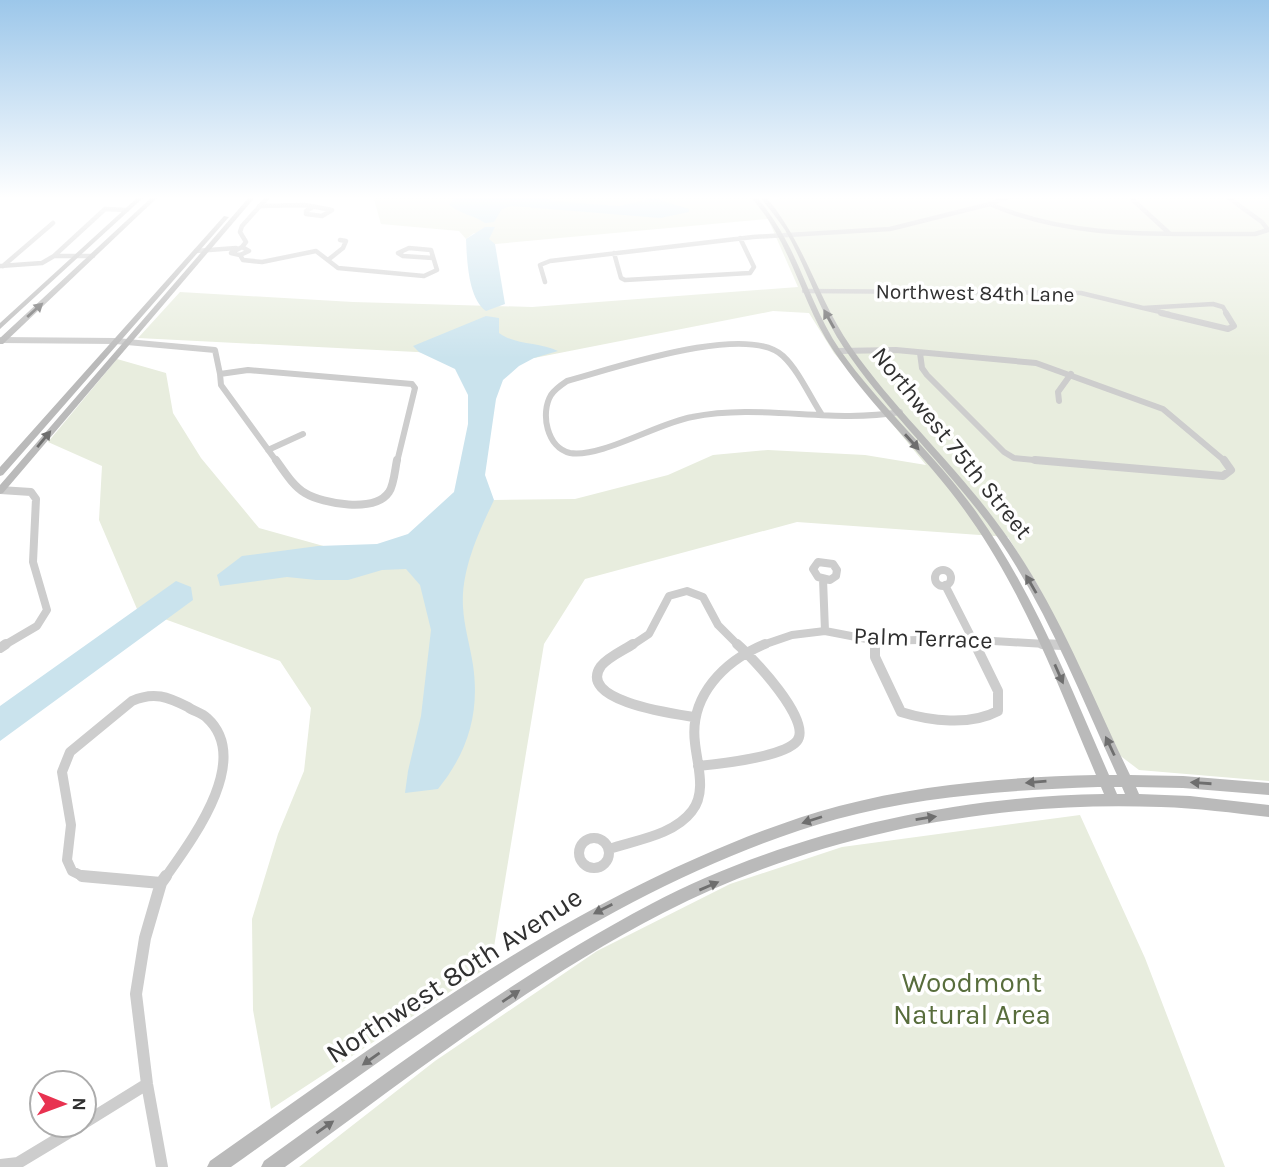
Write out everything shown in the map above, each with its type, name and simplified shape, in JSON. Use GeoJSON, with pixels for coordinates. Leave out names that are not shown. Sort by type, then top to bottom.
{"type":"FeatureCollection","features":[{"type":"Feature","properties":{"kind":"street"},"geometry":{"type":"LineString","coordinates":[[2,265],[20,250]]}},
{"type":"Feature","properties":{"kind":"street"},"geometry":{"type":"LineString","coordinates":[[2,265],[32,265],[54,256],[60,250]]}},
{"type":"Feature","properties":{"kind":"street"},"geometry":{"type":"LineString","coordinates":[[0,327],[84,250]]}},
{"type":"Feature","properties":{"kind":"street"},"geometry":{"type":"LineString","coordinates":[[0,341],[99,250]]}},
{"type":"Feature","properties":{"kind":"street"},"geometry":{"type":"LineString","coordinates":[[0,473],[167,283],[203,251],[212,250]]}},
{"type":"Feature","properties":{"kind":"street"},"geometry":{"type":"LineString","coordinates":[[238,250],[243,260],[256,262],[316,251],[333,266],[344,270],[424,276],[437,270],[431,250]]}},
{"type":"Feature","properties":{"kind":"street"},"geometry":{"type":"LineString","coordinates":[[240,255],[249,251],[246,250]]}},
{"type":"Feature","properties":{"kind":"street"},"geometry":{"type":"LineString","coordinates":[[328,260],[340,250]]}},
{"type":"Feature","properties":{"kind":"street"},"geometry":{"type":"LineString","coordinates":[[401,250],[398,253],[403,256],[433,258]]}},
{"type":"Feature","properties":{"kind":"street"},"geometry":{"type":"LineString","coordinates":[[545,282],[539,268],[544,262],[635,250]]}},
{"type":"Feature","properties":{"kind":"street"},"geometry":{"type":"LineString","coordinates":[[614,253],[621,278],[625,280],[750,273],[754,267],[746,250]]}},
{"type":"Feature","properties":{"kind":"street","name":"Northwest 75th Street"},"geometry":{"type":"LineString","coordinates":[[788,250],[804,291],[888,415],[937,469],[989,540],[1046,645],[1113,800]]}},
{"type":"Feature","properties":{"kind":"street","name":"Northwest 75th Street"},"geometry":{"type":"LineString","coordinates":[[799,250],[843,350],[944,461],[1003,537],[1033,587],[1135,800]]}},
{"type":"Feature","properties":{"kind":"street"},"geometry":{"type":"LineString","coordinates":[[0,490],[203,251]]}},
{"type":"Feature","properties":{"kind":"street"},"geometry":{"type":"LineString","coordinates":[[54,256],[93,256]]}},
{"type":"Feature","properties":{"kind":"street"},"geometry":{"type":"LineString","coordinates":[[167,283],[178,283]]}},
{"type":"Feature","properties":{"kind":"street","name":"Northwest 84th Lane"},"geometry":{"type":"LineString","coordinates":[[804,291],[1081,293],[1228,329],[1234,326],[1223,307],[1213,304],[1143,308]]}},
{"type":"Feature","properties":{"kind":"street"},"geometry":{"type":"LineString","coordinates":[[0,341],[116,341],[215,350],[219,374],[221,385],[290,480],[304,493],[327,502],[357,505],[383,498],[391,486],[415,388],[412,384],[248,370],[219,374]]}},
{"type":"Feature","properties":{"kind":"street"},"geometry":{"type":"LineString","coordinates":[[822,415],[784,358],[768,347],[749,343],[699,348],[567,381],[552,392],[548,404],[548,434],[555,445],[567,452],[599,451],[660,425],[702,415],[745,411],[864,418],[900,412]]}},
{"type":"Feature","properties":{"kind":"street"},"geometry":{"type":"LineString","coordinates":[[843,350],[878,349],[920,352],[1036,363],[1163,409],[1222,456],[1231,470],[1223,476],[1014,458],[1004,452],[928,375],[922,368],[920,352]]}},
{"type":"Feature","properties":{"kind":"street"},"geometry":{"type":"LineString","coordinates":[[1059,401],[1058,392],[1071,374]]}},
{"type":"Feature","properties":{"kind":"street"},"geometry":{"type":"LineString","coordinates":[[268,450],[303,434]]}},
{"type":"Feature","properties":{"kind":"street"},"geometry":{"type":"LineString","coordinates":[[0,490],[31,492],[36,499],[33,562],[47,610],[37,626],[0,648]]}},
{"type":"Feature","properties":{"kind":"street"},"geometry":{"type":"LineString","coordinates":[[823,579],[825,631]]}},
{"type":"Feature","properties":{"kind":"street"},"geometry":{"type":"LineString","coordinates":[[875,641],[875,657],[901,712],[923,719],[983,718],[998,711],[998,691],[945,585]]}},
{"type":"Feature","properties":{"kind":"street"},"geometry":{"type":"LineString","coordinates":[[609,849],[661,832],[692,812],[697,802],[698,766],[694,717],[675,715],[611,695],[601,690],[598,673],[602,665],[649,634],[656,625],[664,602],[677,592],[687,591],[701,595],[707,601],[718,625],[747,653],[793,710],[802,727],[796,745],[786,749],[759,754],[734,763],[698,766]]}},
{"type":"Feature","properties":{"kind":"street","name":"Palm Terrace"},"geometry":{"type":"LineString","coordinates":[[694,717],[711,682],[727,666],[772,641],[799,634],[825,631],[875,641],[907,643],[970,638],[1062,645]]}},
{"type":"Feature","properties":{"kind":"street"},"geometry":{"type":"LineString","coordinates":[[161,883],[82,876],[72,871],[68,860],[71,825],[62,772],[70,752],[132,701],[154,694],[164,695],[207,718],[222,742],[223,759],[220,780],[202,825],[161,883],[145,938],[136,994],[147,1084],[162,1167]]}},
{"type":"Feature","properties":{"kind":"street","name":"Northwest 80th Avenue"},"geometry":{"type":"LineString","coordinates":[[216,1167],[493,974],[584,919],[669,875],[755,839],[829,815],[971,789],[1042,781],[1125,778],[1269,789]]}},
{"type":"Feature","properties":{"kind":"street","name":"Northwest 80th Avenue"},"geometry":{"type":"LineString","coordinates":[[270,1167],[512,995],[598,941],[677,900],[762,863],[841,836],[911,820],[991,808],[1135,800],[1269,811]]}},
{"type":"Feature","properties":{"kind":"street"},"geometry":{"type":"LineString","coordinates":[[98,1114],[147,1084]]}},
{"type":"Feature","properties":{"kind":"street"},"geometry":{"type":"LineString","coordinates":[[0,1165],[18,1163],[57,1139]]}},
{"type":"Feature","properties":{"kind":"green space"},"geometry":{"type":"Polygon","coordinates":[[[782,250],[1269,250],[1269,781],[1139,770],[1118,754],[1039,587],[1008,537],[797,522],[585,579],[544,644],[491,965],[271,1109],[253,1010],[252,919],[278,834],[304,771],[311,708],[280,661],[137,609],[99,520],[102,466],[48,442],[117,359],[166,373],[173,413],[201,458],[259,528],[406,569],[494,500],[575,499],[668,475],[713,455],[768,450],[865,455],[926,465],[834,353],[809,313],[773,311],[534,358],[138,338],[180,292],[353,302],[532,307],[798,287],[782,250]]]}},
{"type":"Feature","properties":{"kind":"green space","name":"Woodmont Natural Area"},"geometry":{"type":"Polygon","coordinates":[[[1080,815],[1145,958],[1225,1167],[299,1167],[435,1061],[597,951],[730,884],[842,847],[1080,815]]]}},
{"type":"Feature","properties":{"kind":"water"},"geometry":{"type":"Polygon","coordinates":[[[467,250],[496,250],[505,304],[486,311],[475,297],[467,250]]]}},
{"type":"Feature","properties":{"kind":"water"},"geometry":{"type":"Polygon","coordinates":[[[486,316],[499,318],[499,333],[505,337],[558,351],[519,366],[503,380],[496,399],[485,475],[494,500],[472,551],[463,593],[475,682],[473,715],[457,761],[438,789],[405,793],[421,716],[431,630],[420,585],[406,569],[382,570],[348,580],[287,577],[220,586],[217,575],[242,556],[318,546],[377,544],[408,534],[454,492],[468,424],[468,395],[455,369],[419,352],[413,346],[486,316]]]}},
{"type":"Feature","properties":{"kind":"water"},"geometry":{"type":"Polygon","coordinates":[[[176,581],[191,587],[193,600],[0,741],[0,706],[176,581]]]}}]}
